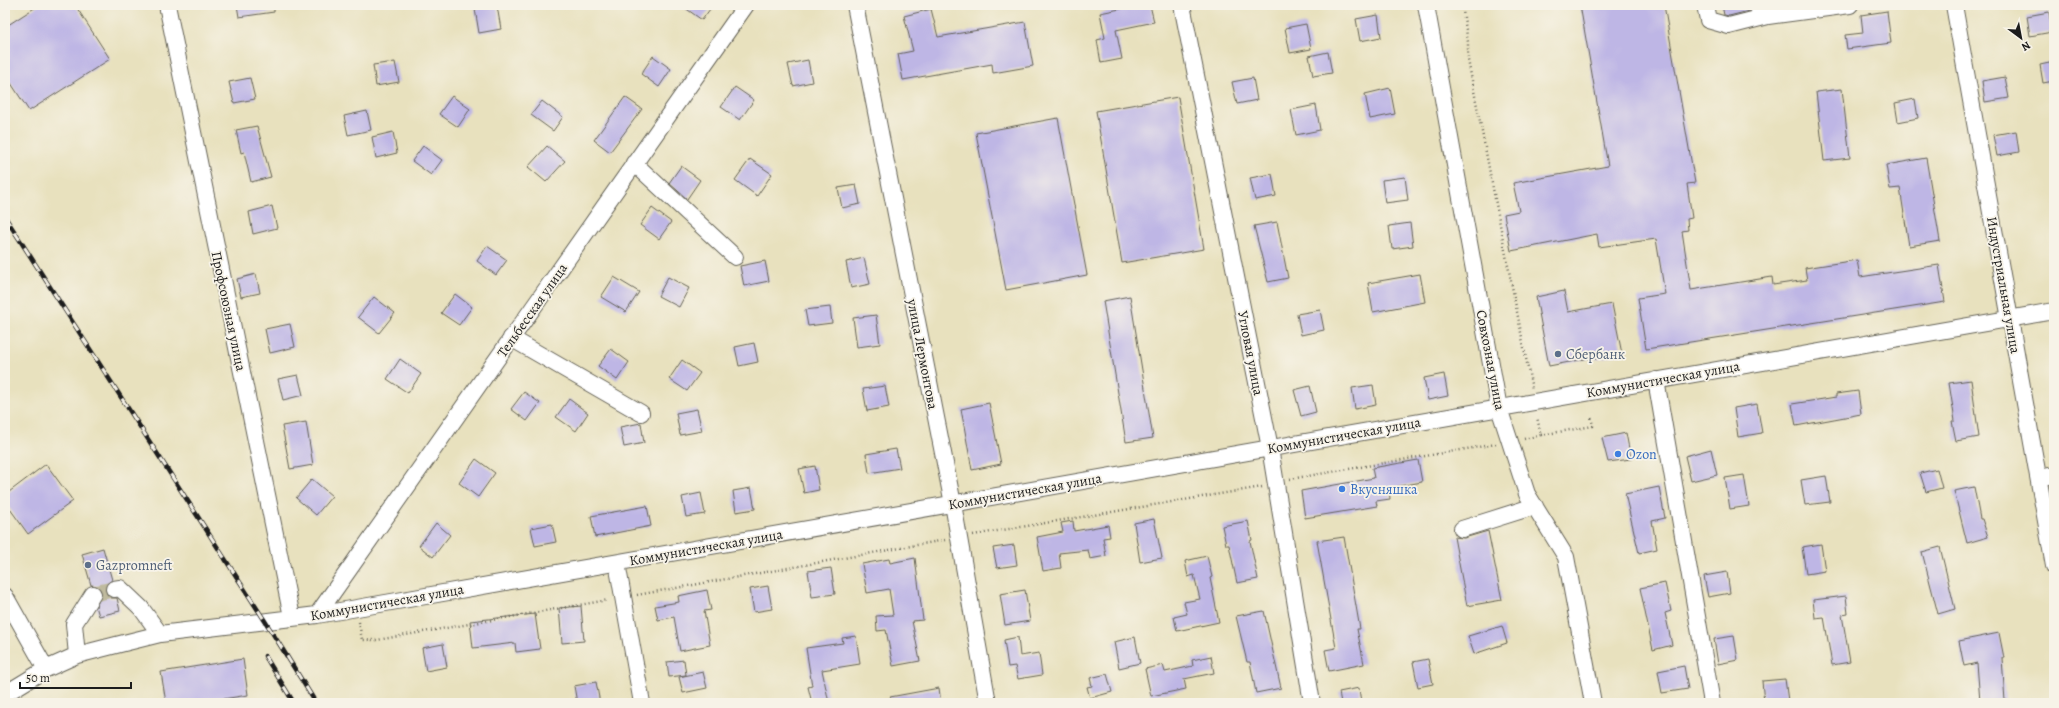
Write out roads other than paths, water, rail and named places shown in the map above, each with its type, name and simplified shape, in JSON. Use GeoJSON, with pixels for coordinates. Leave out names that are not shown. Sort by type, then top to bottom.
{"type":"FeatureCollection","features":[{"type":"Feature","properties":{"kind":"street","name":"Профсоюзная улица"},"geometry":{"type":"LineString","coordinates":[[167,5],[292,617]]}},
{"type":"Feature","properties":{"kind":"street","name":"Тельбесская улица"},"geometry":{"type":"LineString","coordinates":[[317,615],[746,5]]}},
{"type":"Feature","properties":{"kind":"street","name":"улица Лермонтова"},"geometry":{"type":"LineString","coordinates":[[855,5],[953,504],[988,703]]}},
{"type":"Feature","properties":{"kind":"street","name":"Угловая улица"},"geometry":{"type":"LineString","coordinates":[[1182,5],[1270,448],[1312,703]]}},
{"type":"Feature","properties":{"kind":"street","name":"Совхозная улица"},"geometry":{"type":"LineString","coordinates":[[1426,5],[1499,408],[1527,494],[1566,557],[1593,703]]}},
{"type":"Feature","properties":{"kind":"street"},"geometry":{"type":"LineString","coordinates":[[1705,5],[1708,20],[1729,26],[1762,10],[1850,5]]}},
{"type":"Feature","properties":{"kind":"street","name":"Индустриальная улица"},"geometry":{"type":"LineString","coordinates":[[1954,5],[2010,318],[2046,476],[2054,566]]}},
{"type":"Feature","properties":{"kind":"street"},"geometry":{"type":"LineString","coordinates":[[634,163],[734,257]]}},
{"type":"Feature","properties":{"kind":"street","name":"Коммунистическая улица"},"geometry":{"type":"LineString","coordinates":[[5,694],[46,669],[77,655],[160,634],[245,625],[292,617],[317,615],[2054,311]]}},
{"type":"Feature","properties":{"kind":"street"},"geometry":{"type":"LineString","coordinates":[[511,338],[641,412]]}},
{"type":"Feature","properties":{"kind":"street"},"geometry":{"type":"LineString","coordinates":[[1656,380],[1712,703]]}},
{"type":"Feature","properties":{"kind":"street"},"geometry":{"type":"LineString","coordinates":[[1462,529],[1535,506]]}},
{"type":"Feature","properties":{"kind":"street"},"geometry":{"type":"LineString","coordinates":[[617,562],[642,703]]}},
{"type":"Feature","properties":{"kind":"street"},"geometry":{"type":"LineString","coordinates":[[114,589],[120,588],[141,608],[160,634]]}},
{"type":"Feature","properties":{"kind":"street"},"geometry":{"type":"LineString","coordinates":[[77,655],[74,624],[93,594]]}},
{"type":"Feature","properties":{"kind":"street"},"geometry":{"type":"LineString","coordinates":[[5,596],[46,669]]}},
{"type":"Feature","properties":{"kind":"tunnel"},"geometry":{"type":"LineString","coordinates":[[93,594],[114,589]]}},
{"type":"Feature","properties":{"kind":"railway"},"geometry":{"type":"LineString","coordinates":[[5,217],[265,621],[316,703]]}},
{"type":"Feature","properties":{"kind":"railway"},"geometry":{"type":"LineString","coordinates":[[265,656],[294,703]]}},
{"type":"Feature","properties":{"kind":"place","name":"Сбербанк"},"geometry":{"type":"Point","coordinates":[1558,354]}},
{"type":"Feature","properties":{"kind":"place","name":"Ozon"},"geometry":{"type":"Point","coordinates":[1618,454]}},
{"type":"Feature","properties":{"kind":"place","name":"Вкусняшка"},"geometry":{"type":"Point","coordinates":[1342,489]}},
{"type":"Feature","properties":{"kind":"place","name":"Gazpromneft"},"geometry":{"type":"Point","coordinates":[88,565]}}]}
